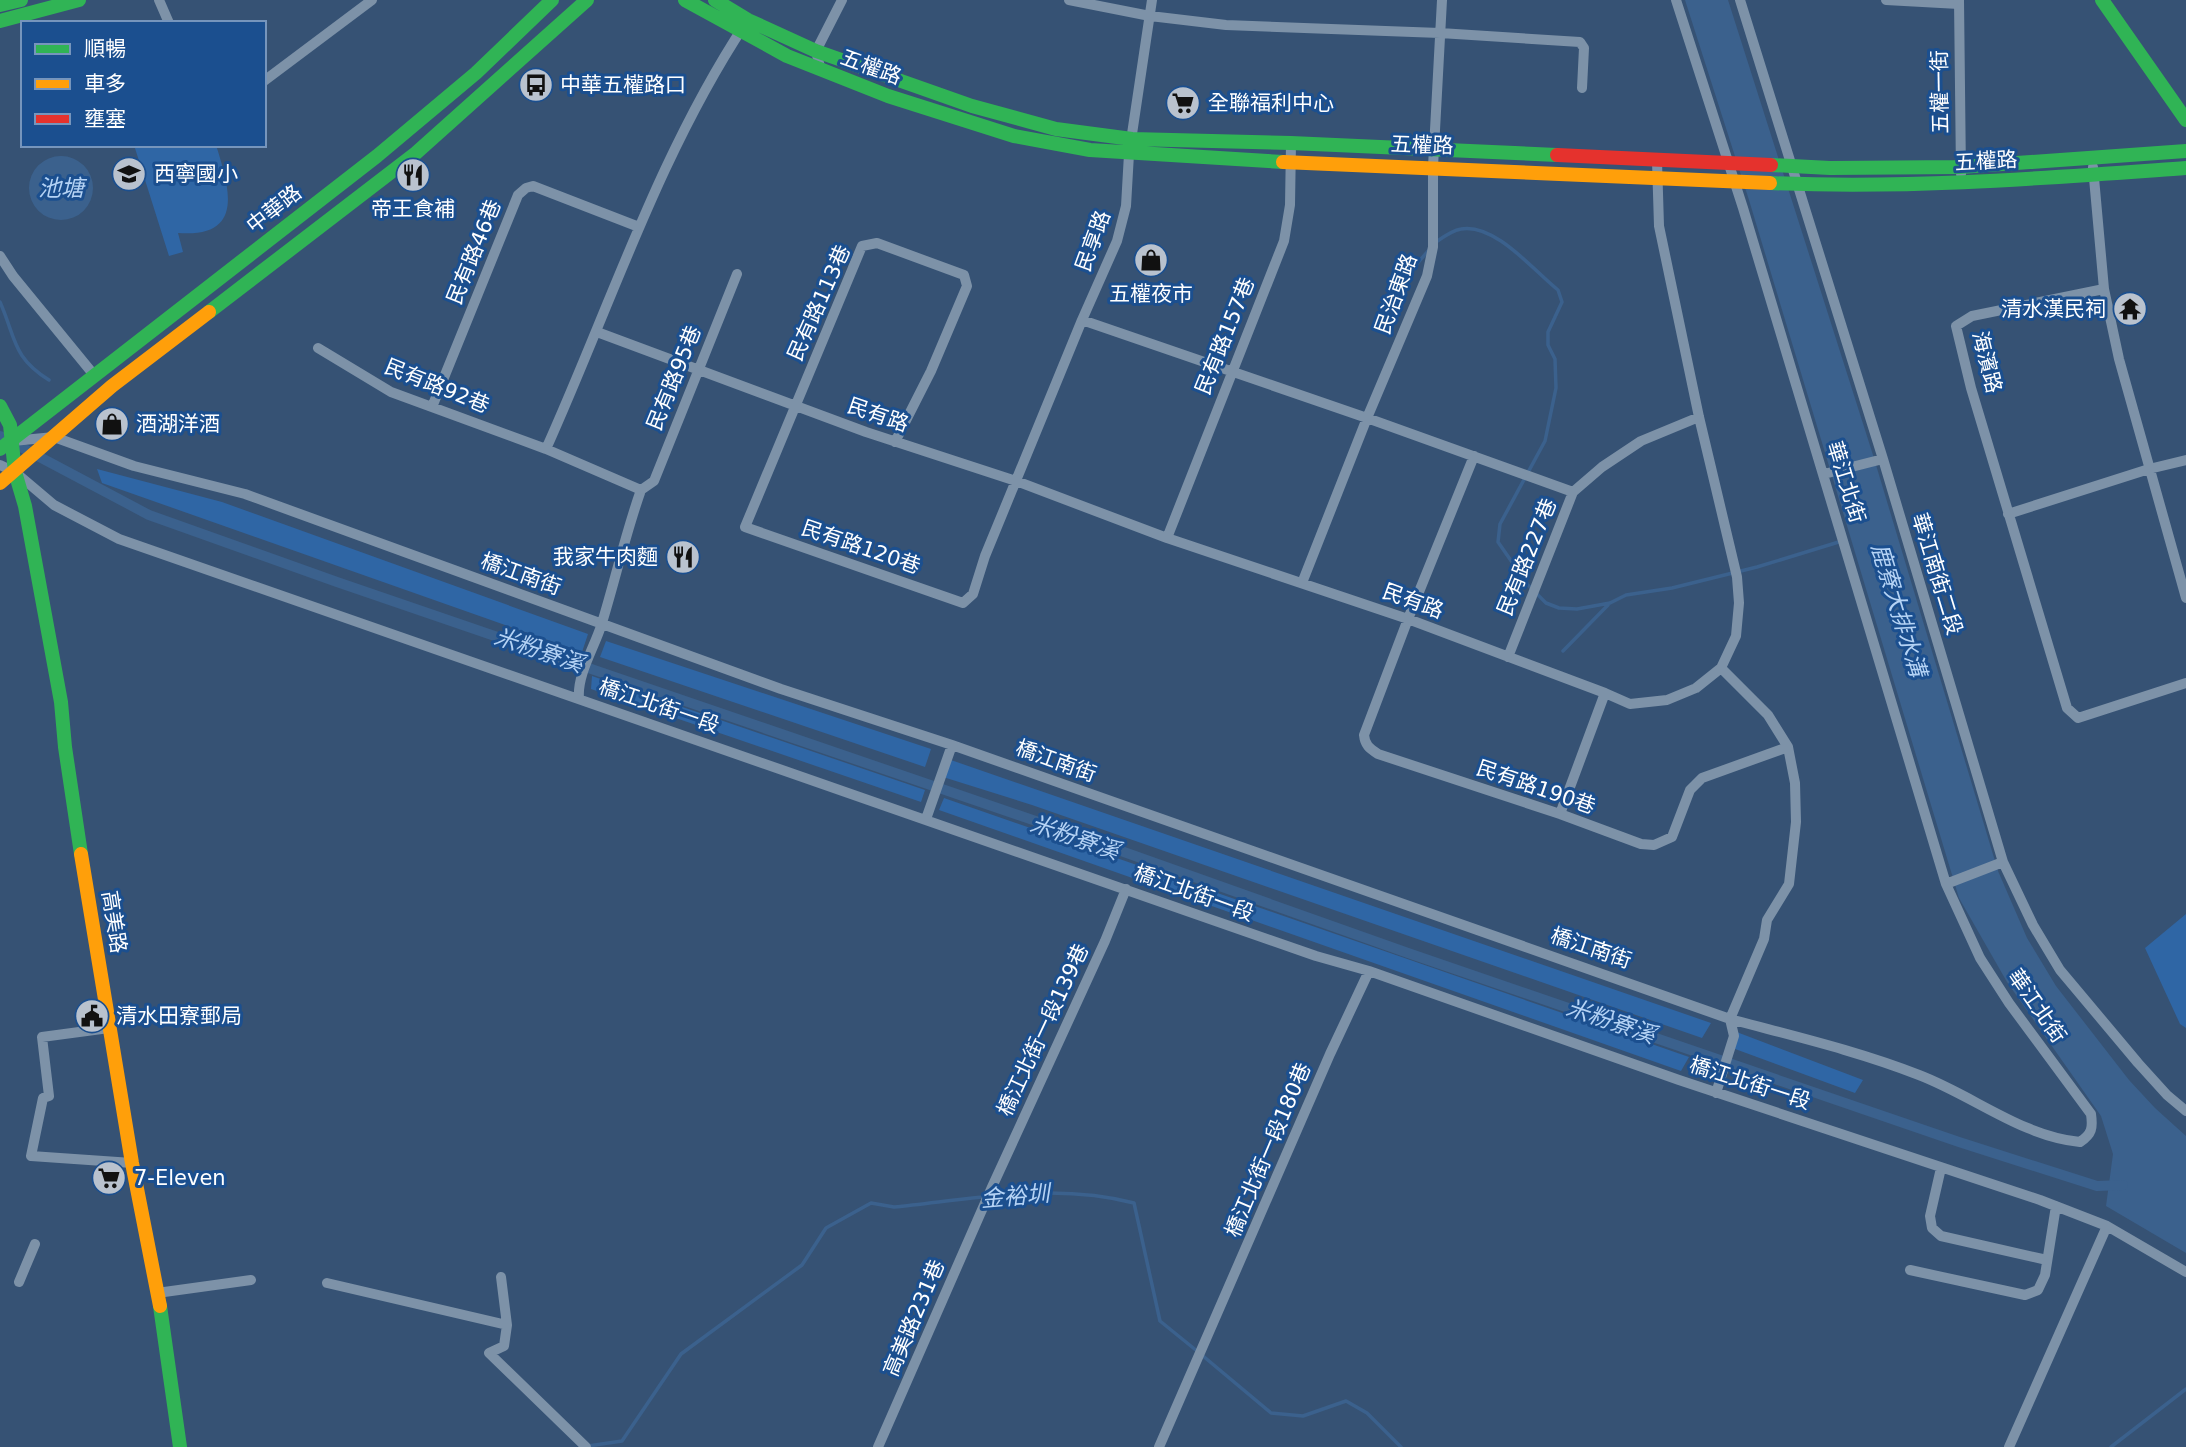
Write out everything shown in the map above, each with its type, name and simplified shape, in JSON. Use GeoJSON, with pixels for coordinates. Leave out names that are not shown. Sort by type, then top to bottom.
{"type":"FeatureCollection","features":[{"type":"Feature","properties":{"kind":"street"},"geometry":{"type":"LineString","coordinates":[[0,5],[20,0]]}},
{"type":"Feature","properties":{"kind":"street"},"geometry":{"type":"LineString","coordinates":[[0,22],[79,0]]}},
{"type":"Feature","properties":{"kind":"street"},"geometry":{"type":"LineString","coordinates":[[159,0],[168,21]]}},
{"type":"Feature","properties":{"kind":"street"},"geometry":{"type":"LineString","coordinates":[[266,80],[372,0]]}},
{"type":"Feature","properties":{"kind":"street","name":"中華路"},"geometry":{"type":"LineString","coordinates":[[6,445],[377,156],[476,73],[552,0]]}},
{"type":"Feature","properties":{"kind":"street","name":"中華路"},"geometry":{"type":"LineString","coordinates":[[15,470],[112,386],[416,153],[587,0]]}},
{"type":"Feature","properties":{"kind":"street","name":"五權路"},"geometry":{"type":"LineString","coordinates":[[685,0],[744,26],[972,106],[1131,146],[1291,162],[1793,185],[1961,184],[2186,168]]}},
{"type":"Feature","properties":{"kind":"street","name":"五權路"},"geometry":{"type":"LineString","coordinates":[[715,0],[744,26],[821,71],[912,104],[1014,136],[1090,150],[1131,146],[1291,143],[1788,167],[1960,167],[2186,151]]}},
{"type":"Feature","properties":{"kind":"street"},"geometry":{"type":"LineString","coordinates":[[821,71],[816,51],[842,0]]}},
{"type":"Feature","properties":{"kind":"street"},"geometry":{"type":"LineString","coordinates":[[1069,0],[1150,16],[1226,25],[1440,33],[1580,42],[1584,48],[1582,88]]}},
{"type":"Feature","properties":{"kind":"street","name":"民享路"},"geometry":{"type":"LineString","coordinates":[[1016,481],[1117,242],[1126,206],[1131,146],[1152,0]]}},
{"type":"Feature","properties":{"kind":"street","name":"民治東路"},"geometry":{"type":"LineString","coordinates":[[1301,583],[1427,276],[1433,247],[1433,167],[1442,0]]}},
{"type":"Feature","properties":{"kind":"street","name":"華江北街"},"geometry":{"type":"LineString","coordinates":[[1676,0],[1733,164],[1950,883],[1980,957],[2009,1003],[2091,1114],[2091,1135],[2080,1142]]}},
{"type":"Feature","properties":{"kind":"street","name":"華江南街二段"},"geometry":{"type":"LineString","coordinates":[[1740,0],[1793,185],[1880,460],[2001,863],[2060,970],[2146,1071],[2186,1111]]}},
{"type":"Feature","properties":{"kind":"street"},"geometry":{"type":"LineString","coordinates":[[1886,0],[1959,2]]}},
{"type":"Feature","properties":{"kind":"street"},"geometry":{"type":"LineString","coordinates":[[2102,0],[2186,120]]}},
{"type":"Feature","properties":{"kind":"street","name":"五權一街"},"geometry":{"type":"LineString","coordinates":[[1959,2],[1961,184]]}},
{"type":"Feature","properties":{"kind":"street"},"geometry":{"type":"LineString","coordinates":[[547,449],[639,227],[689,120],[744,26]]}},
{"type":"Feature","properties":{"kind":"street","name":"民有路157巷"},"geometry":{"type":"LineString","coordinates":[[1167,538],[1284,241],[1290,205],[1291,143]]}},
{"type":"Feature","properties":{"kind":"street"},"geometry":{"type":"LineString","coordinates":[[2093,157],[2104,289],[2119,359],[2186,598]]}},
{"type":"Feature","properties":{"kind":"street","name":"民有路"},"geometry":{"type":"LineString","coordinates":[[597,332],[895,442],[1016,481],[1167,538],[1408,619],[1605,692],[1630,704],[1667,700],[1696,688],[1721,668],[1735,636],[1739,603],[1737,578],[1699,417],[1659,226],[1657,161]]}},
{"type":"Feature","properties":{"kind":"street","name":"民有路46巷"},"geometry":{"type":"LineString","coordinates":[[432,407],[518,195],[526,188],[533,186],[639,227]]}},
{"type":"Feature","properties":{"kind":"street","name":"民有路113巷"},"geometry":{"type":"LineString","coordinates":[[795,405],[862,246],[877,243],[964,275],[967,286],[931,371],[895,442]]}},
{"type":"Feature","properties":{"kind":"street"},"geometry":{"type":"LineString","coordinates":[[0,256],[13,276],[94,375]]}},
{"type":"Feature","properties":{"kind":"street","name":"民有路95巷"},"geometry":{"type":"LineString","coordinates":[[579,698],[581,683],[641,490],[654,481],[737,274]]}},
{"type":"Feature","properties":{"kind":"street","name":"海濱路"},"geometry":{"type":"LineString","coordinates":[[2104,289],[1972,316],[1956,326],[1971,388],[2067,708],[2078,718],[2186,683]]}},
{"type":"Feature","properties":{"kind":"street"},"geometry":{"type":"LineString","coordinates":[[1082,320],[1573,492]]}},
{"type":"Feature","properties":{"kind":"street","name":"民有路92巷"},"geometry":{"type":"LineString","coordinates":[[318,348],[391,392],[547,449],[641,490]]}},
{"type":"Feature","properties":{"kind":"street","name":"民有路120巷"},"geometry":{"type":"LineString","coordinates":[[795,405],[744,527],[963,603],[973,594],[985,556],[1016,481]]}},
{"type":"Feature","properties":{"kind":"street","name":"高美路"},"geometry":{"type":"LineString","coordinates":[[0,406],[10,425],[6,445],[25,506],[61,702],[65,747],[109,1028],[165,1335],[180,1447]]}},
{"type":"Feature","properties":{"kind":"street","name":"民有路227巷"},"geometry":{"type":"LineString","coordinates":[[1508,657],[1573,492],[1602,467],[1641,441],[1699,417]]}},
{"type":"Feature","properties":{"kind":"street","name":"橋江南街"},"geometry":{"type":"LineString","coordinates":[[6,445],[54,438],[134,466],[245,494],[780,689],[952,745],[1730,1018],[1921,1075],[2025,1127],[2060,1140],[2080,1142]]}},
{"type":"Feature","properties":{"kind":"street"},"geometry":{"type":"LineString","coordinates":[[1408,619],[1474,456]]}},
{"type":"Feature","properties":{"kind":"street"},"geometry":{"type":"LineString","coordinates":[[1826,474],[1880,460]]}},
{"type":"Feature","properties":{"kind":"street"},"geometry":{"type":"LineString","coordinates":[[2008,514],[2149,469],[2186,460]]}},
{"type":"Feature","properties":{"kind":"street","name":"橋江北街一段"},"geometry":{"type":"LineString","coordinates":[[0,465],[15,470],[54,505],[119,540],[1316,956],[1369,971],[1716,1093],[2056,1206],[2107,1226],[2186,1272]]}},
{"type":"Feature","properties":{"kind":"street"},"geometry":{"type":"LineString","coordinates":[[0,483],[15,470]]}},
{"type":"Feature","properties":{"kind":"street","name":"民有路190巷"},"geometry":{"type":"LineString","coordinates":[[1408,619],[1364,735],[1365,744],[1378,754],[1560,814],[1641,844],[1654,845],[1672,837],[1690,789],[1702,778],[1788,747]]}},
{"type":"Feature","properties":{"kind":"street"},"geometry":{"type":"LineString","coordinates":[[1716,1093],[1734,1036],[1730,1018],[1764,939],[1767,920],[1788,884],[1796,822],[1796,783],[1788,747],[1768,715],[1721,668]]}},
{"type":"Feature","properties":{"kind":"street"},"geometry":{"type":"LineString","coordinates":[[1560,814],[1605,692]]}},
{"type":"Feature","properties":{"kind":"street"},"geometry":{"type":"LineString","coordinates":[[926,819],[952,745]]}},
{"type":"Feature","properties":{"kind":"street"},"geometry":{"type":"LineString","coordinates":[[1950,883],[2001,863]]}},
{"type":"Feature","properties":{"kind":"street","name":"橋江北街一段139巷"},"geometry":{"type":"LineString","coordinates":[[984,1204],[1105,941],[1126,889]]}},
{"type":"Feature","properties":{"kind":"street","name":"橋江北街一段180巷"},"geometry":{"type":"LineString","coordinates":[[1159,1447],[1324,1067],[1369,971]]}},
{"type":"Feature","properties":{"kind":"street"},"geometry":{"type":"LineString","coordinates":[[109,1028],[42,1037],[49,1096],[43,1098],[31,1156],[132,1163]]}},
{"type":"Feature","properties":{"kind":"street"},"geometry":{"type":"LineString","coordinates":[[1941,1168],[1930,1216],[1932,1228],[1941,1236],[2047,1260]]}},
{"type":"Feature","properties":{"kind":"street","name":"高美路231巷"},"geometry":{"type":"LineString","coordinates":[[878,1447],[984,1204]]}},
{"type":"Feature","properties":{"kind":"street"},"geometry":{"type":"LineString","coordinates":[[1910,1270],[2025,1295],[2038,1290],[2045,1275],[2056,1206]]}},
{"type":"Feature","properties":{"kind":"street"},"geometry":{"type":"LineString","coordinates":[[2009,1447],[2107,1226]]}},
{"type":"Feature","properties":{"kind":"street"},"geometry":{"type":"LineString","coordinates":[[19,1282],[35,1244]]}},
{"type":"Feature","properties":{"kind":"street"},"geometry":{"type":"LineString","coordinates":[[501,1277],[507,1325],[503,1346],[489,1353],[586,1447]]}},
{"type":"Feature","properties":{"kind":"street"},"geometry":{"type":"LineString","coordinates":[[157,1293],[251,1280]]}},
{"type":"Feature","properties":{"kind":"street"},"geometry":{"type":"LineString","coordinates":[[327,1283],[507,1325]]}},
{"type":"Feature","properties":{"kind":"shaded area"},"geometry":{"type":"Polygon","coordinates":[[[135,147],[217,147],[228,193],[223,218],[214,227],[200,232],[178,233],[183,252],[169,256],[135,147]]]}},
{"type":"Feature","properties":{"kind":"shaded area"},"geometry":{"type":"Polygon","coordinates":[[[97,469],[222,502],[588,634],[582,652],[102,483],[97,469]]]}},
{"type":"Feature","properties":{"kind":"shaded area"},"geometry":{"type":"Polygon","coordinates":[[[606,641],[931,749],[925,767],[600,657],[606,641]]]}},
{"type":"Feature","properties":{"kind":"shaded area"},"geometry":{"type":"Polygon","coordinates":[[[592,676],[925,790],[921,802],[591,689],[592,676]]]}},
{"type":"Feature","properties":{"kind":"shaded area"},"geometry":{"type":"Polygon","coordinates":[[[948,759],[1711,1023],[1702,1038],[1032,805],[943,777],[948,759]]]}},
{"type":"Feature","properties":{"kind":"shaded area"},"geometry":{"type":"Polygon","coordinates":[[[944,798],[1689,1057],[1681,1071],[939,810],[944,798]]]}},
{"type":"Feature","properties":{"kind":"shaded area"},"geometry":{"type":"Polygon","coordinates":[[[2186,914],[2186,1028],[2180,1024],[2145,948],[2186,914]]]}},
{"type":"Feature","properties":{"kind":"shaded area"},"geometry":{"type":"Polygon","coordinates":[[[1734,1031],[1863,1080],[1855,1093],[1727,1046],[1734,1031]]]}},
{"type":"Feature","properties":{"kind":"water","name":"鹿寮大排水溝"},"geometry":{"type":"Polygon","coordinates":[[[1685,0],[1728,0],[1873,455],[1998,871],[2027,938],[2056,986],[2129,1080],[2186,1136],[2186,1253],[2106,1206],[2113,1154],[2101,1116],[2007,982],[1959,898],[1749,200],[1685,0]]]}},
{"type":"Feature","properties":{"kind":"water","name":"池塘"},"geometry":{"type":"Polygon","coordinates":[[[61,156],[79,162],[87,170],[93,188],[87,206],[79,214],[61,220],[43,214],[35,206],[29,188],[35,170],[43,162],[61,156]]]}},
{"type":"Feature","properties":{"kind":"waterway"},"geometry":{"type":"LineString","coordinates":[[1436,242],[1461,229],[1487,233],[1513,250],[1558,290],[1562,302],[1548,332],[1548,345],[1555,359],[1556,388],[1545,441],[1500,524],[1498,542],[1528,585],[1546,603],[1559,608],[1577,609],[1610,603],[1626,595],[1672,588],[1757,567],[1842,541]]}},
{"type":"Feature","properties":{"kind":"waterway"},"geometry":{"type":"LineString","coordinates":[[1397,280],[1414,267],[1429,250]]}},
{"type":"Feature","properties":{"kind":"waterway"},"geometry":{"type":"LineString","coordinates":[[0,302],[21,355],[49,380]]}},
{"type":"Feature","properties":{"kind":"waterway","name":"米粉寮溪"},"geometry":{"type":"LineString","coordinates":[[0,436],[149,515],[337,582],[1062,830],[1408,953],[1959,1142],[2097,1186],[2123,1185]]}},
{"type":"Feature","properties":{"kind":"waterway"},"geometry":{"type":"LineString","coordinates":[[1563,651],[1608,605]]}},
{"type":"Feature","properties":{"kind":"waterway","name":"金裕圳"},"geometry":{"type":"LineString","coordinates":[[588,1446],[622,1441],[681,1354],[802,1265],[826,1228],[871,1203],[894,1207],[1045,1193],[1105,1197],[1134,1203],[1160,1321],[1197,1351]]}},
{"type":"Feature","properties":{"kind":"waterway","name":"金裕圳"},"geometry":{"type":"LineString","coordinates":[[1203,1356],[1271,1413],[1303,1416],[1346,1401],[1367,1413],[1401,1447]]}},
{"type":"Feature","properties":{"kind":"waterway","name":"金裕圳"},"geometry":{"type":"LineString","coordinates":[[2111,1447],[2186,1389]]}},
{"type":"Feature","properties":{"kind":"traffic: fast"},"geometry":{"type":"LineString","coordinates":[[0,5],[21,0]]}},
{"type":"Feature","properties":{"kind":"traffic: fast"},"geometry":{"type":"LineString","coordinates":[[0,21],[79,0]]}},
{"type":"Feature","properties":{"kind":"traffic: fast"},"geometry":{"type":"LineString","coordinates":[[0,449],[377,156],[476,73],[552,0]]}},
{"type":"Feature","properties":{"kind":"traffic: fast"},"geometry":{"type":"LineString","coordinates":[[209,312],[416,153],[587,0]]}},
{"type":"Feature","properties":{"kind":"traffic: fast"},"geometry":{"type":"LineString","coordinates":[[685,0],[787,56],[888,96],[1014,136],[1090,150],[1283,162]]}},
{"type":"Feature","properties":{"kind":"traffic: fast"},"geometry":{"type":"LineString","coordinates":[[715,0],[748,20],[816,51],[972,106],[1056,129],[1132,139],[1557,155]]}},
{"type":"Feature","properties":{"kind":"traffic: fast"},"geometry":{"type":"LineString","coordinates":[[2102,0],[2186,120]]}},
{"type":"Feature","properties":{"kind":"traffic: fast"},"geometry":{"type":"LineString","coordinates":[[1771,165],[1830,168],[1960,167],[2186,151]]}},
{"type":"Feature","properties":{"kind":"traffic: fast"},"geometry":{"type":"LineString","coordinates":[[1770,183],[1927,184],[2186,168]]}},
{"type":"Feature","properties":{"kind":"traffic: fast"},"geometry":{"type":"LineString","coordinates":[[0,406],[10,425],[15,472],[25,506],[61,702],[81,854]]}},
{"type":"Feature","properties":{"kind":"traffic: fast"},"geometry":{"type":"LineString","coordinates":[[160,1306],[180,1447]]}},
{"type":"Feature","properties":{"kind":"traffic: slow"},"geometry":{"type":"LineString","coordinates":[[1283,162],[1770,183]]}},
{"type":"Feature","properties":{"kind":"traffic: slow"},"geometry":{"type":"LineString","coordinates":[[0,483],[112,386],[209,312]]}},
{"type":"Feature","properties":{"kind":"traffic: slow"},"geometry":{"type":"LineString","coordinates":[[81,854],[132,1163],[160,1306]]}},
{"type":"Feature","properties":{"kind":"traffic: jam"},"geometry":{"type":"LineString","coordinates":[[1557,155],[1771,165]]}},
{"type":"Feature","properties":{"kind":"place","name":"中華五權路口"},"geometry":{"type":"Point","coordinates":[536,85]}},
{"type":"Feature","properties":{"kind":"place","name":"全聯福利中心"},"geometry":{"type":"Point","coordinates":[1183,103]}},
{"type":"Feature","properties":{"kind":"place","name":"西寧國小"},"geometry":{"type":"Point","coordinates":[129,174]}},
{"type":"Feature","properties":{"kind":"place","name":"帝王食補"},"geometry":{"type":"Point","coordinates":[413,175]}},
{"type":"Feature","properties":{"kind":"place","name":"五權夜市"},"geometry":{"type":"Point","coordinates":[1151,260]}},
{"type":"Feature","properties":{"kind":"place","name":"清水漢民祠"},"geometry":{"type":"Point","coordinates":[2130,309]}},
{"type":"Feature","properties":{"kind":"place","name":"酒湖洋酒"},"geometry":{"type":"Point","coordinates":[112,424]}},
{"type":"Feature","properties":{"kind":"place","name":"我家牛肉麵"},"geometry":{"type":"Point","coordinates":[683,557]}},
{"type":"Feature","properties":{"kind":"place","name":"清水田寮郵局"},"geometry":{"type":"Point","coordinates":[92,1016]}},
{"type":"Feature","properties":{"kind":"place","name":"7-Eleven"},"geometry":{"type":"Point","coordinates":[109,1178]}}]}
